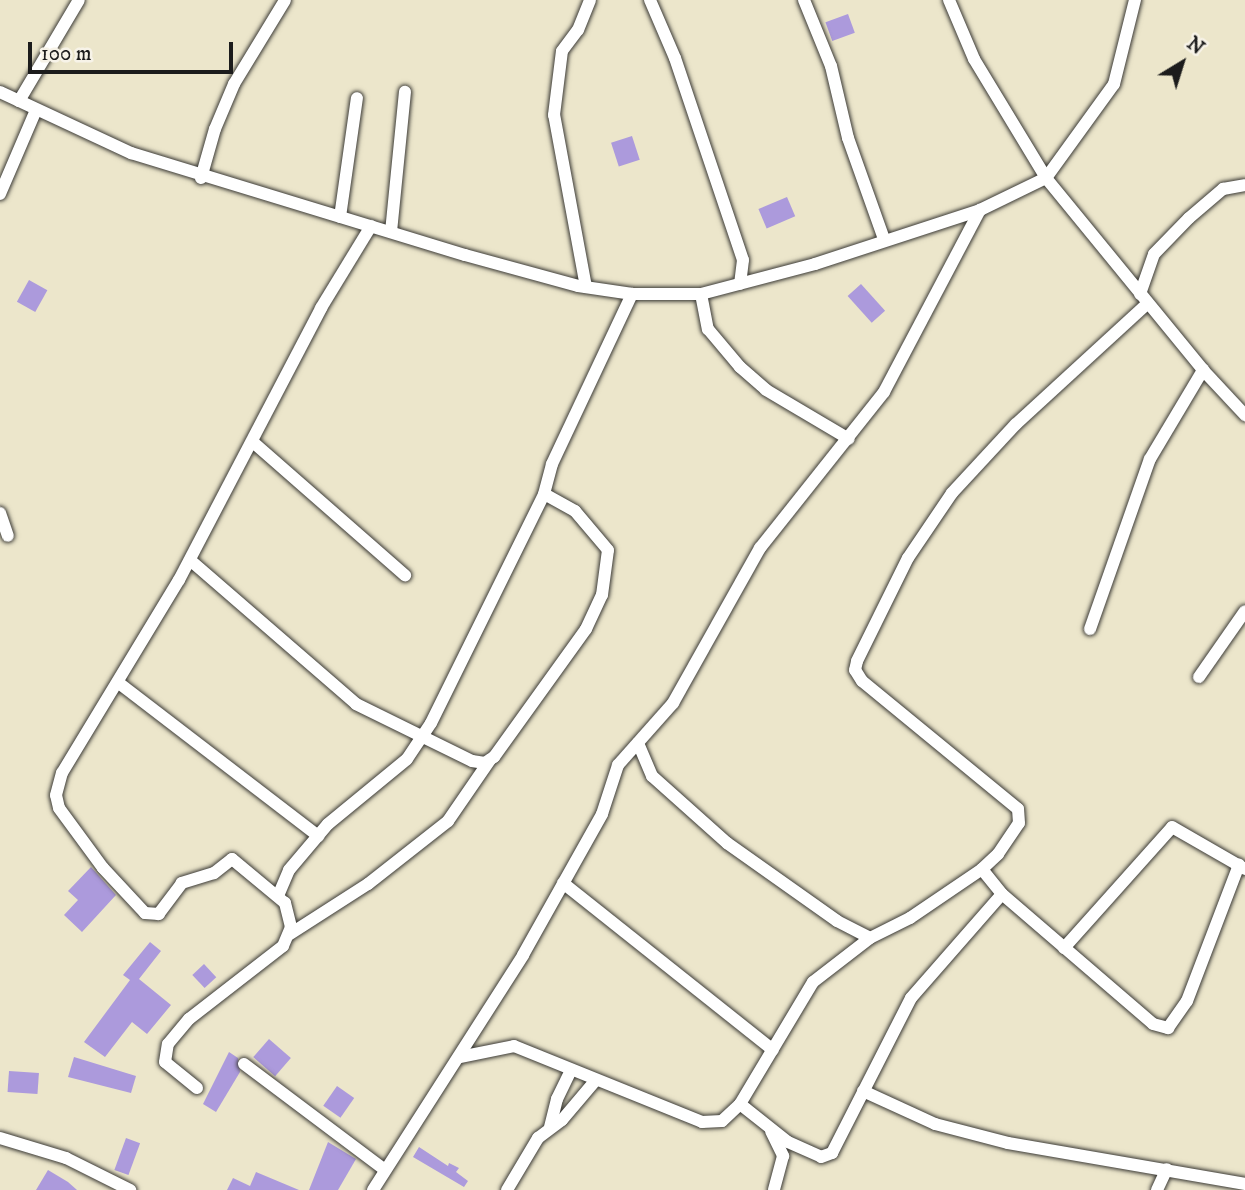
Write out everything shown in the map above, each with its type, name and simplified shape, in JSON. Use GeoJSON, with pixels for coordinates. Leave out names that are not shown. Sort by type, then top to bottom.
{"type":"FeatureCollection","features":[{"type":"Feature","properties":{"kind":"street"},"geometry":{"type":"LineString","coordinates":[[19,101],[79,0]]}},
{"type":"Feature","properties":{"kind":"street"},"geometry":{"type":"LineString","coordinates":[[201,178],[215,129],[234,85],[285,0]]}},
{"type":"Feature","properties":{"kind":"street"},"geometry":{"type":"LineString","coordinates":[[586,287],[554,115],[562,51],[583,21],[590,0]]}},
{"type":"Feature","properties":{"kind":"street"},"geometry":{"type":"LineString","coordinates":[[650,0],[675,58],[743,260],[740,284]]}},
{"type":"Feature","properties":{"kind":"street"},"geometry":{"type":"LineString","coordinates":[[804,0],[831,66],[848,138],[884,239]]}},
{"type":"Feature","properties":{"kind":"street"},"geometry":{"type":"LineString","coordinates":[[949,0],[974,59],[1046,178],[1143,299],[1245,415]]}},
{"type":"Feature","properties":{"kind":"street"},"geometry":{"type":"LineString","coordinates":[[0,92],[131,153],[201,178],[586,287],[632,294],[701,294],[980,210],[1046,178],[1114,84],[1135,0]]}},
{"type":"Feature","properties":{"kind":"street"},"geometry":{"type":"LineString","coordinates":[[391,232],[405,93]]}},
{"type":"Feature","properties":{"kind":"street"},"geometry":{"type":"LineString","coordinates":[[340,216],[357,98]]}},
{"type":"Feature","properties":{"kind":"street"},"geometry":{"type":"LineString","coordinates":[[0,194],[36,110]]}},
{"type":"Feature","properties":{"kind":"street"},"geometry":{"type":"LineString","coordinates":[[460,1057],[514,1046],[594,1081],[702,1122],[722,1121],[740,1104],[813,982],[870,938],[910,918],[982,869],[1014,832],[1021,817],[1018,809],[862,681],[855,670],[857,661],[908,558],[952,493],[1016,424],[1143,299],[1154,254],[1189,218],[1223,189],[1245,185]]}},
{"type":"Feature","properties":{"kind":"street"},"geometry":{"type":"LineString","coordinates":[[373,1190],[460,1057],[563,883],[602,814],[618,765],[673,703],[760,548],[849,439],[897,371],[980,210]]}},
{"type":"Feature","properties":{"kind":"street"},"geometry":{"type":"LineString","coordinates":[[197,1088],[165,1062],[168,1044],[189,1019],[283,946],[290,934],[291,920],[278,896],[232,859],[214,873],[182,883],[159,914],[145,913],[103,868],[58,808],[56,795],[62,773],[120,684],[254,443],[321,308],[372,226]]}},
{"type":"Feature","properties":{"kind":"street"},"geometry":{"type":"LineString","coordinates":[[743,260],[764,277]]}},
{"type":"Feature","properties":{"kind":"street"},"geometry":{"type":"LineString","coordinates":[[278,896],[289,870],[318,836],[407,759],[422,736],[544,494],[552,464],[632,294]]}},
{"type":"Feature","properties":{"kind":"street"},"geometry":{"type":"LineString","coordinates":[[701,294],[708,329],[740,367],[766,390],[849,439]]}},
{"type":"Feature","properties":{"kind":"street"},"geometry":{"type":"LineString","coordinates":[[1090,629],[1150,458],[1203,370]]}},
{"type":"Feature","properties":{"kind":"street"},"geometry":{"type":"LineString","coordinates":[[254,443],[405,575]]}},
{"type":"Feature","properties":{"kind":"street"},"geometry":{"type":"LineString","coordinates":[[290,934],[368,884],[448,821],[586,629],[602,595],[608,567],[608,550],[594,530],[575,511],[544,494]]}},
{"type":"Feature","properties":{"kind":"street"},"geometry":{"type":"LineString","coordinates":[[0,513],[8,536]]}},
{"type":"Feature","properties":{"kind":"street"},"geometry":{"type":"LineString","coordinates":[[190,560],[346,696],[471,761],[490,760]]}},
{"type":"Feature","properties":{"kind":"street"},"geometry":{"type":"LineString","coordinates":[[1199,677],[1245,611]]}},
{"type":"Feature","properties":{"kind":"street"},"geometry":{"type":"LineString","coordinates":[[120,684],[318,836]]}},
{"type":"Feature","properties":{"kind":"street"},"geometry":{"type":"LineString","coordinates":[[638,743],[652,776],[727,843],[837,921],[870,938]]}},
{"type":"Feature","properties":{"kind":"street"},"geometry":{"type":"LineString","coordinates":[[982,869],[1003,894],[1064,948],[1153,1024],[1168,1028],[1187,1000],[1242,867],[1172,827],[1064,948]]}},
{"type":"Feature","properties":{"kind":"street"},"geometry":{"type":"LineString","coordinates":[[563,883],[773,1050]]}},
{"type":"Feature","properties":{"kind":"street"},"geometry":{"type":"LineString","coordinates":[[740,1104],[771,1130],[812,1154],[828,1156],[838,1146],[911,998],[1003,894]]}},
{"type":"Feature","properties":{"kind":"street"},"geometry":{"type":"LineString","coordinates":[[244,1064],[385,1170]]}},
{"type":"Feature","properties":{"kind":"street"},"geometry":{"type":"LineString","coordinates":[[550,1127],[556,1099],[571,1070]]}},
{"type":"Feature","properties":{"kind":"street"},"geometry":{"type":"LineString","coordinates":[[507,1190],[528,1151],[594,1081]]}},
{"type":"Feature","properties":{"kind":"street"},"geometry":{"type":"LineString","coordinates":[[863,1091],[935,1124],[1008,1143],[1245,1184]]}},
{"type":"Feature","properties":{"kind":"street"},"geometry":{"type":"LineString","coordinates":[[771,1130],[783,1156],[774,1190]]}},
{"type":"Feature","properties":{"kind":"street"},"geometry":{"type":"LineString","coordinates":[[0,1138],[66,1158],[130,1190]]}},
{"type":"Feature","properties":{"kind":"street"},"geometry":{"type":"LineString","coordinates":[[1157,1190],[1167,1169]]}},
{"type":"Feature","properties":{"kind":"building"},"geometry":{"type":"Polygon","coordinates":[[[848,14],[855,33],[832,41],[825,22],[848,14]]]}},
{"type":"Feature","properties":{"kind":"building"},"geometry":{"type":"Polygon","coordinates":[[[632,136],[640,160],[619,167],[611,143],[632,136]]]}},
{"type":"Feature","properties":{"kind":"building"},"geometry":{"type":"Polygon","coordinates":[[[787,197],[795,216],[767,228],[758,209],[787,197]]]}},
{"type":"Feature","properties":{"kind":"building"},"geometry":{"type":"Polygon","coordinates":[[[29,280],[47,290],[35,312],[17,302],[29,280]]]}},
{"type":"Feature","properties":{"kind":"building"},"geometry":{"type":"Polygon","coordinates":[[[861,284],[885,311],[872,323],[848,296],[861,284]]]}},
{"type":"Feature","properties":{"kind":"building"},"geometry":{"type":"Polygon","coordinates":[[[91,867],[116,895],[82,932],[64,915],[78,900],[68,891],[91,867]]]}},
{"type":"Feature","properties":{"kind":"building"},"geometry":{"type":"Polygon","coordinates":[[[150,942],[161,951],[139,979],[171,1005],[147,1034],[132,1022],[105,1057],[84,1042],[130,980],[123,975],[150,942]]]}},
{"type":"Feature","properties":{"kind":"building"},"geometry":{"type":"Polygon","coordinates":[[[204,964],[216,977],[205,988],[192,975],[204,964]]]}},
{"type":"Feature","properties":{"kind":"building"},"geometry":{"type":"Polygon","coordinates":[[[269,1039],[291,1058],[275,1076],[253,1057],[269,1039]]]}},
{"type":"Feature","properties":{"kind":"building"},"geometry":{"type":"Polygon","coordinates":[[[229,1052],[238,1058],[240,1072],[216,1112],[203,1104],[229,1052]]]}},
{"type":"Feature","properties":{"kind":"building"},"geometry":{"type":"Polygon","coordinates":[[[74,1057],[136,1076],[131,1093],[68,1077],[74,1057]]]}},
{"type":"Feature","properties":{"kind":"building"},"geometry":{"type":"Polygon","coordinates":[[[9,1071],[39,1073],[37,1094],[8,1092],[9,1071]]]}},
{"type":"Feature","properties":{"kind":"building"},"geometry":{"type":"Polygon","coordinates":[[[337,1086],[354,1098],[340,1118],[323,1106],[337,1086]]]}},
{"type":"Feature","properties":{"kind":"building"},"geometry":{"type":"Polygon","coordinates":[[[126,1138],[140,1143],[128,1175],[114,1170],[126,1138]]]}},
{"type":"Feature","properties":{"kind":"building"},"geometry":{"type":"Polygon","coordinates":[[[328,1142],[356,1159],[338,1190],[309,1190],[328,1142]]]}},
{"type":"Feature","properties":{"kind":"building"},"geometry":{"type":"Polygon","coordinates":[[[419,1147],[448,1166],[449,1163],[459,1168],[456,1172],[468,1181],[464,1187],[413,1157],[419,1147]]]}},
{"type":"Feature","properties":{"kind":"building"},"geometry":{"type":"Polygon","coordinates":[[[48,1170],[68,1182],[77,1190],[36,1190],[48,1170]]]}},
{"type":"Feature","properties":{"kind":"building"},"geometry":{"type":"Polygon","coordinates":[[[256,1172],[299,1190],[227,1190],[233,1178],[250,1186],[256,1172]]]}}]}
